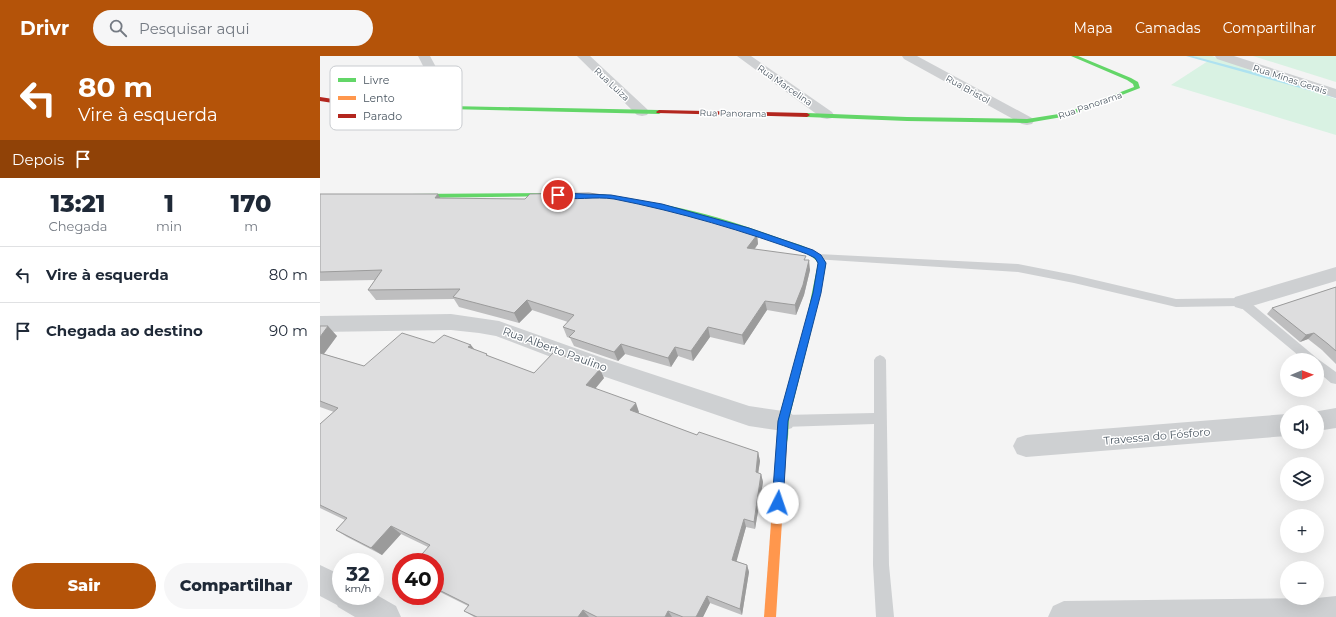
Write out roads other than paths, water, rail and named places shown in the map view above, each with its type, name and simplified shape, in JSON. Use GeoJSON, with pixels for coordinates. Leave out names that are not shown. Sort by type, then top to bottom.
{"type":"FeatureCollection","features":[{"type":"Feature","properties":{"kind":"street"},"geometry":{"type":"LineString","coordinates":[[424,56],[429,66]]}},
{"type":"Feature","properties":{"kind":"street","name":"Rua Luiza"},"geometry":{"type":"LineString","coordinates":[[583,56],[642,112]]}},
{"type":"Feature","properties":{"kind":"street","name":"Rua Marcelina"},"geometry":{"type":"LineString","coordinates":[[743,56],[828,115]]}},
{"type":"Feature","properties":{"kind":"street","name":"Rua Bristol"},"geometry":{"type":"LineString","coordinates":[[908,56],[1027,121]]}},
{"type":"Feature","properties":{"kind":"street","name":"Rua Panorama"},"geometry":{"type":"LineString","coordinates":[[462,108],[828,115],[907,119],[1027,121],[1066,115],[1137,88],[1137,85],[1129,79],[1074,56]]}},
{"type":"Feature","properties":{"kind":"street","name":"Rua Minas Gerais"},"geometry":{"type":"LineString","coordinates":[[1221,56],[1336,94]]}},
{"type":"Feature","properties":{"kind":"street","name":"Rua Panorama"},"geometry":{"type":"LineString","coordinates":[[320,99],[330,101]]}},
{"type":"Feature","properties":{"kind":"street"},"geometry":{"type":"LineString","coordinates":[[401,196],[564,195]]}},
{"type":"Feature","properties":{"kind":"street"},"geometry":{"type":"LineString","coordinates":[[595,196],[653,204],[747,229],[810,252],[818,257],[822,263],[817,293],[783,421],[770,617]]}},
{"type":"Feature","properties":{"kind":"street"},"geometry":{"type":"LineString","coordinates":[[1242,302],[1336,274]]}},
{"type":"Feature","properties":{"kind":"street","name":"Rua Alberto Paulino"},"geometry":{"type":"LineString","coordinates":[[320,324],[451,322],[486,326],[499,329],[593,364],[749,416],[783,421]]}},
{"type":"Feature","properties":{"kind":"street"},"geometry":{"type":"LineString","coordinates":[[1324,420],[1336,418]]}},
{"type":"Feature","properties":{"kind":"street","name":"Travessa do Fósforo"},"geometry":{"type":"LineString","coordinates":[[1026,446],[1280,426]]}},
{"type":"Feature","properties":{"kind":"street"},"geometry":{"type":"LineString","coordinates":[[320,580],[332,587]]}},
{"type":"Feature","properties":{"kind":"street"},"geometry":{"type":"LineString","coordinates":[[364,605],[385,617]]}},
{"type":"Feature","properties":{"kind":"street"},"geometry":{"type":"LineString","coordinates":[[1064,617],[1296,614],[1336,612]]}},
{"type":"Feature","properties":{"kind":"lane"},"geometry":{"type":"LineString","coordinates":[[818,257],[1018,268],[1074,279],[1176,303],[1242,302],[1304,353]]}},
{"type":"Feature","properties":{"kind":"lane"},"geometry":{"type":"LineString","coordinates":[[880,360],[879,418],[881,565],[885,617]]}},
{"type":"Feature","properties":{"kind":"lane"},"geometry":{"type":"LineString","coordinates":[[1324,370],[1336,379]]}},
{"type":"Feature","properties":{"kind":"lane"},"geometry":{"type":"LineString","coordinates":[[783,421],[879,418]]}},
{"type":"Feature","properties":{"kind":"waterway"},"geometry":{"type":"LineString","coordinates":[[1188,56],[1336,96]]}}]}
